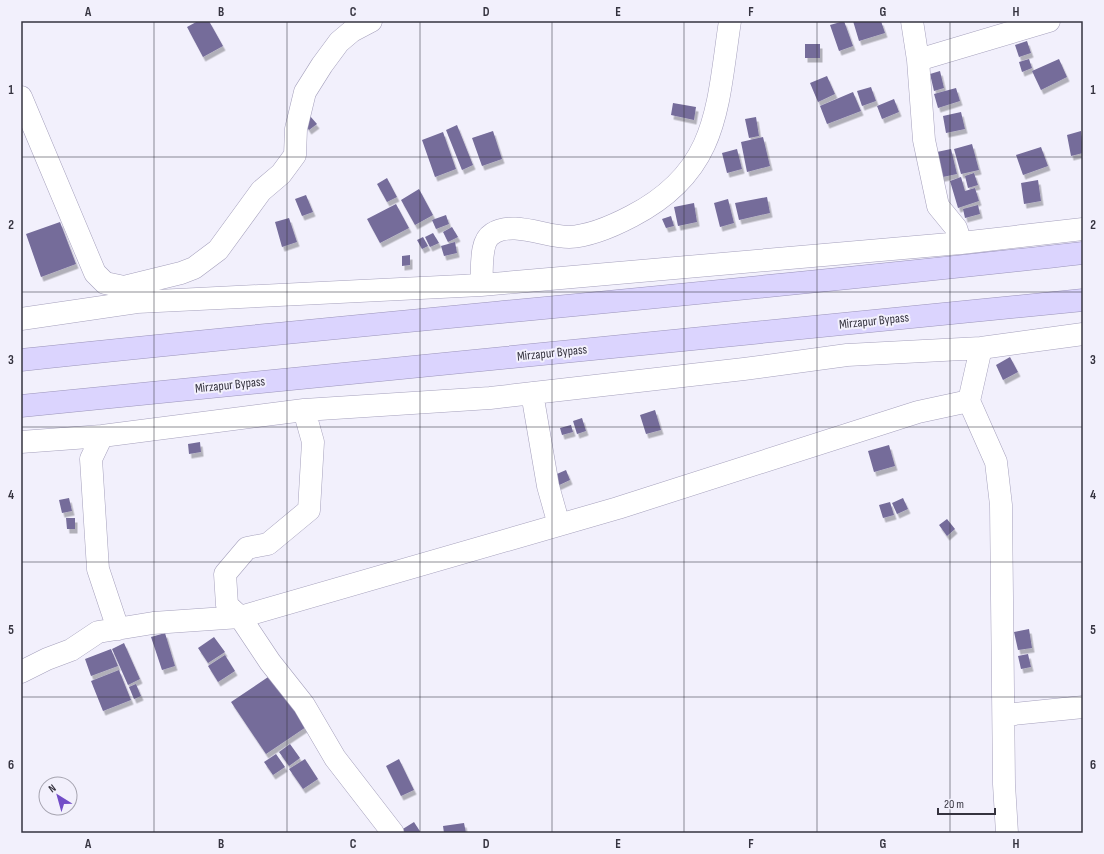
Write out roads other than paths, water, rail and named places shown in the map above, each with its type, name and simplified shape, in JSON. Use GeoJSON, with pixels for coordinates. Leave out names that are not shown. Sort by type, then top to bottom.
{"type":"FeatureCollection","features":[{"type":"Feature","properties":{"kind":"highway"},"geometry":{"type":"LineString","coordinates":[[21,360],[263,334],[610,303],[1083,252]]}},
{"type":"Feature","properties":{"kind":"highway","name":"Mirzapur Bypass"},"geometry":{"type":"LineString","coordinates":[[21,406],[1083,300]]}},
{"type":"Feature","properties":{"kind":"street"},"geometry":{"type":"LineString","coordinates":[[21,97],[95,273],[105,284],[124,287],[134,285],[181,273],[194,268],[218,250],[261,191],[281,174],[295,155],[296,130],[305,92],[322,65],[339,42],[352,31],[371,21]]}},
{"type":"Feature","properties":{"kind":"street"},"geometry":{"type":"LineString","coordinates":[[481,285],[485,241],[491,234],[501,229],[511,228],[558,237],[587,234],[618,224],[644,210],[663,197],[688,173],[699,156],[717,110],[730,21]]}},
{"type":"Feature","properties":{"kind":"street"},"geometry":{"type":"LineString","coordinates":[[912,21],[918,60],[924,140],[938,206],[956,228],[961,243]]}},
{"type":"Feature","properties":{"kind":"street"},"geometry":{"type":"LineString","coordinates":[[918,60],[1049,21]]}},
{"type":"Feature","properties":{"kind":"street"},"geometry":{"type":"LineString","coordinates":[[21,319],[137,302],[481,285],[961,243],[1083,229]]}},
{"type":"Feature","properties":{"kind":"street"},"geometry":{"type":"LineString","coordinates":[[21,442],[102,436],[304,410],[490,398],[744,369],[847,355],[981,348],[1083,334]]}},
{"type":"Feature","properties":{"kind":"street"},"geometry":{"type":"LineString","coordinates":[[981,348],[969,401],[996,462],[1001,505],[1004,784],[1007,833]]}},
{"type":"Feature","properties":{"kind":"street"},"geometry":{"type":"LineString","coordinates":[[532,393],[548,486],[559,525]]}},
{"type":"Feature","properties":{"kind":"street"},"geometry":{"type":"LineString","coordinates":[[21,672],[47,659],[71,650],[98,632],[153,623],[240,617],[559,525],[918,412],[969,401]]}},
{"type":"Feature","properties":{"kind":"street"},"geometry":{"type":"LineString","coordinates":[[304,410],[313,442],[309,510],[268,544],[248,548],[225,574],[227,605],[240,617],[270,662],[304,705],[335,758],[393,833]]}},
{"type":"Feature","properties":{"kind":"street"},"geometry":{"type":"LineString","coordinates":[[102,436],[91,459],[98,569],[118,629]]}},
{"type":"Feature","properties":{"kind":"street"},"geometry":{"type":"LineString","coordinates":[[1004,714],[1083,707]]}}]}
